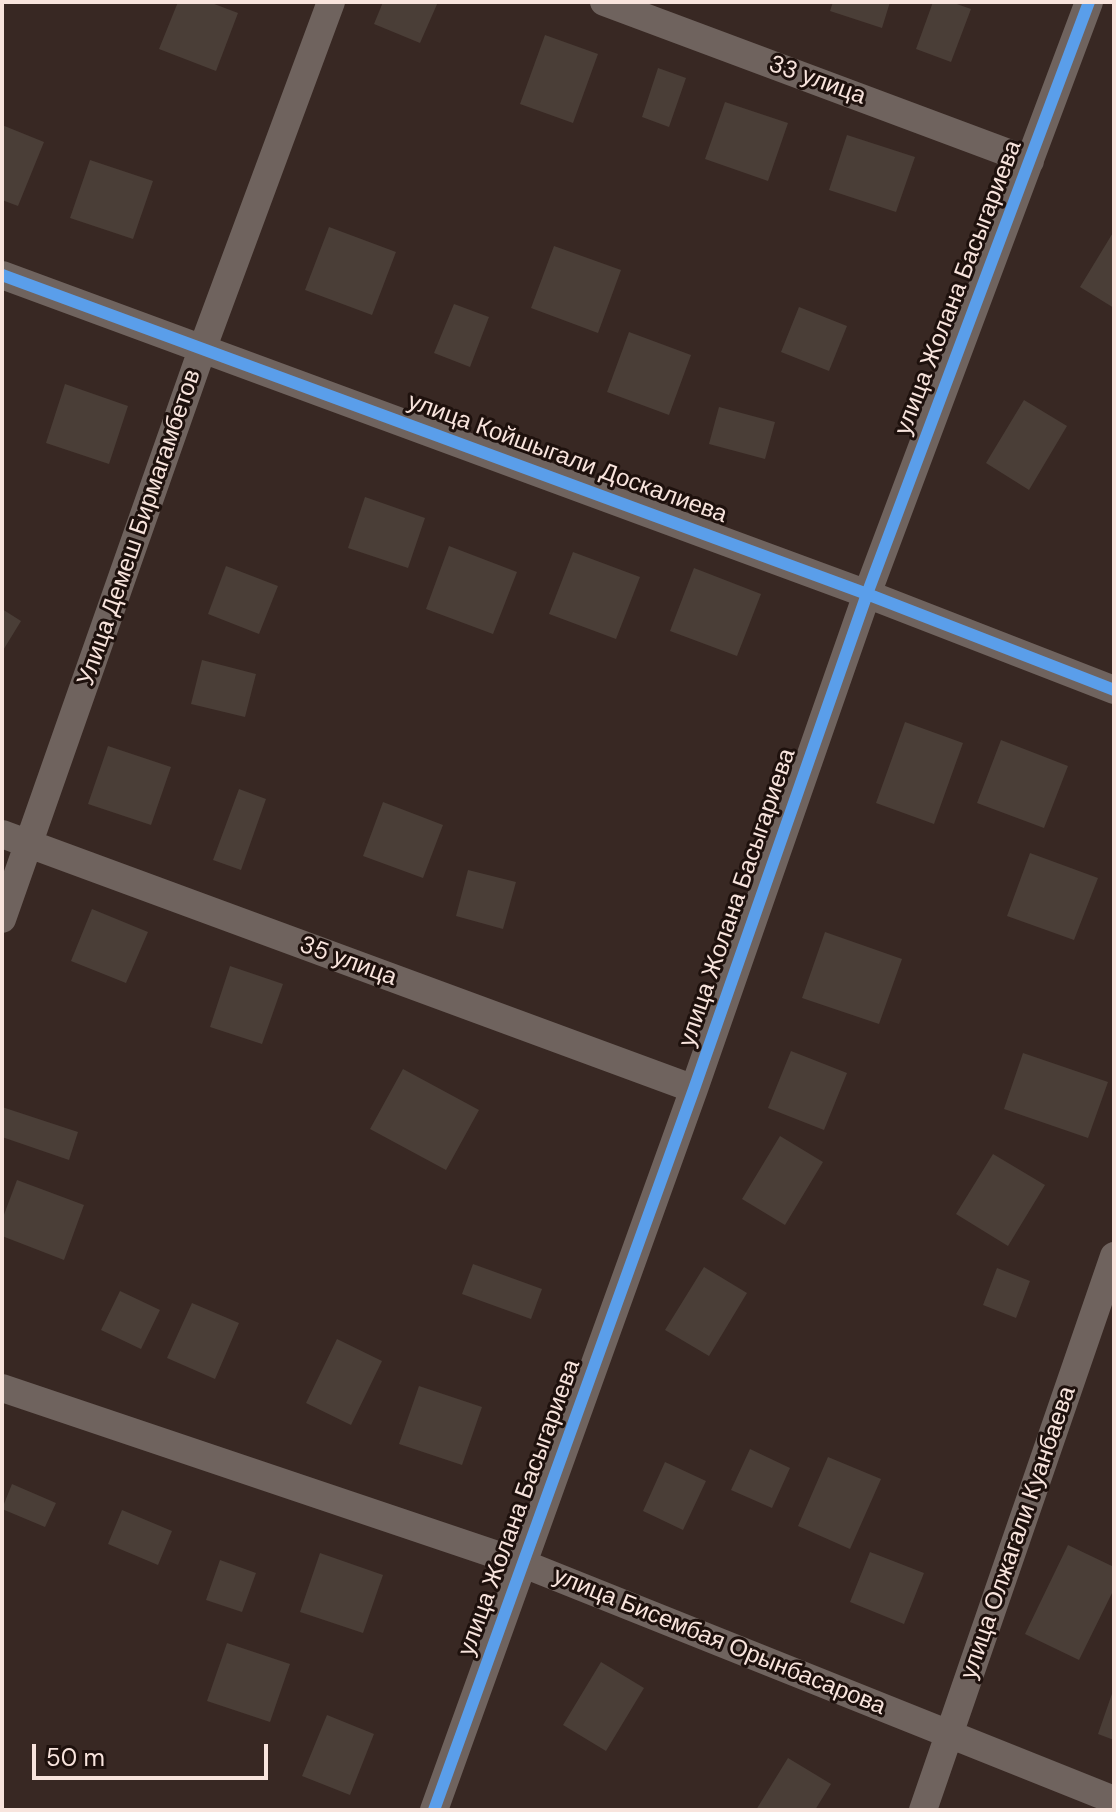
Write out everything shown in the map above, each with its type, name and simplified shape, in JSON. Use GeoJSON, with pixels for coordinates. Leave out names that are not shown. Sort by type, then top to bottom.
{"type":"FeatureCollection","features":[{"type":"Feature","properties":{"kind":"street","name":"Улица Демеш Бирмагамбетов"},"geometry":{"type":"LineString","coordinates":[[2,919],[15,839],[331,2]]}},
{"type":"Feature","properties":{"kind":"street","name":"33 улица"},"geometry":{"type":"LineString","coordinates":[[604,2],[1030,161]]}},
{"type":"Feature","properties":{"kind":"street","name":"улица Жолана Басыгариева"},"geometry":{"type":"LineString","coordinates":[[434,1810],[694,1089],[867,594],[1089,2]]}},
{"type":"Feature","properties":{"kind":"street","name":"улица Койшыгали Доскалиева"},"geometry":{"type":"LineString","coordinates":[[2,275],[867,594],[1114,690]]}},
{"type":"Feature","properties":{"kind":"street","name":"35 улица"},"geometry":{"type":"LineString","coordinates":[[15,839],[694,1089]]}},
{"type":"Feature","properties":{"kind":"street","name":"улица Олжагали Куанбаева"},"geometry":{"type":"LineString","coordinates":[[923,1810],[1114,1256]]}},
{"type":"Feature","properties":{"kind":"street","name":"улица Бисембая Орынбасарова"},"geometry":{"type":"LineString","coordinates":[[2,1388],[524,1564],[1114,1800]]}},
{"type":"Feature","properties":{"kind":"building"},"geometry":{"type":"Polygon","coordinates":[[[178,2],[209,2],[238,13],[216,71],[159,49],[178,2]]]}},
{"type":"Feature","properties":{"kind":"building"},"geometry":{"type":"Polygon","coordinates":[[[383,2],[438,2],[420,43],[374,24],[383,2]]]}},
{"type":"Feature","properties":{"kind":"building"},"geometry":{"type":"Polygon","coordinates":[[[833,2],[890,2],[882,28],[830,11],[833,2]]]}},
{"type":"Feature","properties":{"kind":"building"},"geometry":{"type":"Polygon","coordinates":[[[933,2],[951,2],[971,9],[951,62],[916,49],[933,2]]]}},
{"type":"Feature","properties":{"kind":"building"},"geometry":{"type":"Polygon","coordinates":[[[545,35],[598,54],[573,123],[520,104],[545,35]]]}},
{"type":"Feature","properties":{"kind":"building"},"geometry":{"type":"Polygon","coordinates":[[[658,68],[686,78],[669,127],[642,117],[658,68]]]}},
{"type":"Feature","properties":{"kind":"building"},"geometry":{"type":"Polygon","coordinates":[[[725,102],[788,123],[768,181],[705,159],[725,102]]]}},
{"type":"Feature","properties":{"kind":"building"},"geometry":{"type":"Polygon","coordinates":[[[2,125],[44,142],[18,206],[2,200],[2,125]]]}},
{"type":"Feature","properties":{"kind":"building"},"geometry":{"type":"Polygon","coordinates":[[[847,135],[915,157],[896,212],[829,190],[847,135]]]}},
{"type":"Feature","properties":{"kind":"building"},"geometry":{"type":"Polygon","coordinates":[[[90,160],[153,181],[133,239],[70,218],[90,160]]]}},
{"type":"Feature","properties":{"kind":"building"},"geometry":{"type":"Polygon","coordinates":[[[329,227],[396,252],[372,315],[305,290],[329,227]]]}},
{"type":"Feature","properties":{"kind":"building"},"geometry":{"type":"Polygon","coordinates":[[[1114,231],[1114,308],[1080,287],[1114,231]]]}},
{"type":"Feature","properties":{"kind":"building"},"geometry":{"type":"Polygon","coordinates":[[[554,246],[621,270],[598,333],[531,308],[554,246]]]}},
{"type":"Feature","properties":{"kind":"building"},"geometry":{"type":"Polygon","coordinates":[[[454,304],[489,317],[470,367],[434,353],[454,304]]]}},
{"type":"Feature","properties":{"kind":"building"},"geometry":{"type":"Polygon","coordinates":[[[799,307],[847,326],[829,371],[781,352],[799,307]]]}},
{"type":"Feature","properties":{"kind":"building"},"geometry":{"type":"Polygon","coordinates":[[[629,332],[691,355],[669,415],[607,392],[629,332]]]}},
{"type":"Feature","properties":{"kind":"building"},"geometry":{"type":"Polygon","coordinates":[[[65,384],[128,406],[109,464],[46,443],[65,384]]]}},
{"type":"Feature","properties":{"kind":"building"},"geometry":{"type":"Polygon","coordinates":[[[1024,400],[1067,426],[1029,490],[986,463],[1024,400]]]}},
{"type":"Feature","properties":{"kind":"building"},"geometry":{"type":"Polygon","coordinates":[[[719,407],[775,422],[765,459],[709,444],[719,407]]]}},
{"type":"Feature","properties":{"kind":"building"},"geometry":{"type":"Polygon","coordinates":[[[365,497],[425,518],[408,568],[348,548],[365,497]]]}},
{"type":"Feature","properties":{"kind":"building"},"geometry":{"type":"Polygon","coordinates":[[[449,546],[517,572],[493,634],[426,609],[449,546]]]}},
{"type":"Feature","properties":{"kind":"building"},"geometry":{"type":"Polygon","coordinates":[[[573,552],[640,577],[616,639],[549,614],[573,552]]]}},
{"type":"Feature","properties":{"kind":"building"},"geometry":{"type":"Polygon","coordinates":[[[226,566],[278,586],[259,634],[208,614],[226,566]]]}},
{"type":"Feature","properties":{"kind":"building"},"geometry":{"type":"Polygon","coordinates":[[[694,568],[761,594],[737,656],[670,631],[694,568]]]}},
{"type":"Feature","properties":{"kind":"building"},"geometry":{"type":"Polygon","coordinates":[[[2,609],[21,621],[2,652],[2,609]]]}},
{"type":"Feature","properties":{"kind":"building"},"geometry":{"type":"Polygon","coordinates":[[[202,660],[256,674],[245,717],[191,704],[202,660]]]}},
{"type":"Feature","properties":{"kind":"building"},"geometry":{"type":"Polygon","coordinates":[[[905,722],[963,743],[934,824],[876,803],[905,722]]]}},
{"type":"Feature","properties":{"kind":"building"},"geometry":{"type":"Polygon","coordinates":[[[1001,740],[1068,766],[1044,828],[977,803],[1001,740]]]}},
{"type":"Feature","properties":{"kind":"building"},"geometry":{"type":"Polygon","coordinates":[[[108,746],[171,767],[151,825],[88,804],[108,746]]]}},
{"type":"Feature","properties":{"kind":"building"},"geometry":{"type":"Polygon","coordinates":[[[239,789],[266,799],[241,870],[213,860],[239,789]]]}},
{"type":"Feature","properties":{"kind":"building"},"geometry":{"type":"Polygon","coordinates":[[[383,802],[443,825],[423,878],[363,856],[383,802]]]}},
{"type":"Feature","properties":{"kind":"building"},"geometry":{"type":"Polygon","coordinates":[[[1030,853],[1098,878],[1074,940],[1007,916],[1030,853]]]}},
{"type":"Feature","properties":{"kind":"building"},"geometry":{"type":"Polygon","coordinates":[[[468,870],[516,882],[503,929],[456,916],[468,870]]]}},
{"type":"Feature","properties":{"kind":"building"},"geometry":{"type":"Polygon","coordinates":[[[92,909],[148,932],[126,983],[71,961],[92,909]]]}},
{"type":"Feature","properties":{"kind":"building"},"geometry":{"type":"Polygon","coordinates":[[[825,932],[902,959],[879,1024],[802,998],[825,932]]]}},
{"type":"Feature","properties":{"kind":"building"},"geometry":{"type":"Polygon","coordinates":[[[230,966],[283,984],[262,1044],[210,1027],[230,966]]]}},
{"type":"Feature","properties":{"kind":"building"},"geometry":{"type":"Polygon","coordinates":[[[791,1051],[847,1073],[824,1130],[768,1108],[791,1051]]]}},
{"type":"Feature","properties":{"kind":"building"},"geometry":{"type":"Polygon","coordinates":[[[1023,1053],[1108,1082],[1088,1138],[1004,1109],[1023,1053]]]}},
{"type":"Feature","properties":{"kind":"building"},"geometry":{"type":"Polygon","coordinates":[[[403,1069],[479,1110],[446,1170],[370,1129],[403,1069]]]}},
{"type":"Feature","properties":{"kind":"building"},"geometry":{"type":"Polygon","coordinates":[[[2,1107],[78,1132],[69,1160],[2,1137],[2,1107]]]}},
{"type":"Feature","properties":{"kind":"building"},"geometry":{"type":"Polygon","coordinates":[[[780,1136],[823,1162],[785,1225],[742,1199],[780,1136]]]}},
{"type":"Feature","properties":{"kind":"building"},"geometry":{"type":"Polygon","coordinates":[[[993,1154],[1045,1185],[1008,1246],[956,1214],[993,1154]]]}},
{"type":"Feature","properties":{"kind":"building"},"geometry":{"type":"Polygon","coordinates":[[[17,1180],[84,1205],[64,1260],[2,1236],[2,1220],[17,1180]]]}},
{"type":"Feature","properties":{"kind":"building"},"geometry":{"type":"Polygon","coordinates":[[[473,1264],[542,1289],[531,1319],[462,1294],[473,1264]]]}},
{"type":"Feature","properties":{"kind":"building"},"geometry":{"type":"Polygon","coordinates":[[[704,1267],[747,1293],[709,1356],[665,1330],[704,1267]]]}},
{"type":"Feature","properties":{"kind":"building"},"geometry":{"type":"Polygon","coordinates":[[[997,1268],[1030,1281],[1016,1318],[983,1305],[997,1268]]]}},
{"type":"Feature","properties":{"kind":"building"},"geometry":{"type":"Polygon","coordinates":[[[120,1291],[160,1310],[141,1349],[101,1330],[120,1291]]]}},
{"type":"Feature","properties":{"kind":"building"},"geometry":{"type":"Polygon","coordinates":[[[192,1303],[239,1323],[215,1379],[167,1358],[192,1303]]]}},
{"type":"Feature","properties":{"kind":"building"},"geometry":{"type":"Polygon","coordinates":[[[337,1339],[382,1361],[351,1425],[306,1403],[337,1339]]]}},
{"type":"Feature","properties":{"kind":"building"},"geometry":{"type":"Polygon","coordinates":[[[419,1386],[482,1407],[462,1465],[399,1444],[419,1386]]]}},
{"type":"Feature","properties":{"kind":"building"},"geometry":{"type":"Polygon","coordinates":[[[750,1449],[790,1468],[772,1508],[731,1490],[750,1449]]]}},
{"type":"Feature","properties":{"kind":"building"},"geometry":{"type":"Polygon","coordinates":[[[828,1457],[881,1479],[850,1549],[798,1526],[828,1457]]]}},
{"type":"Feature","properties":{"kind":"building"},"geometry":{"type":"Polygon","coordinates":[[[665,1462],[706,1481],[683,1530],[643,1511],[665,1462]]]}},
{"type":"Feature","properties":{"kind":"building"},"geometry":{"type":"Polygon","coordinates":[[[12,1484],[56,1503],[45,1527],[2,1509],[12,1484]]]}},
{"type":"Feature","properties":{"kind":"building"},"geometry":{"type":"Polygon","coordinates":[[[122,1510],[172,1531],[158,1565],[108,1544],[122,1510]]]}},
{"type":"Feature","properties":{"kind":"building"},"geometry":{"type":"Polygon","coordinates":[[[1068,1545],[1114,1567],[1114,1589],[1079,1660],[1025,1634],[1068,1545]]]}},
{"type":"Feature","properties":{"kind":"building"},"geometry":{"type":"Polygon","coordinates":[[[870,1552],[924,1573],[904,1624],[850,1602],[870,1552]]]}},
{"type":"Feature","properties":{"kind":"building"},"geometry":{"type":"Polygon","coordinates":[[[320,1553],[383,1575],[363,1633],[300,1612],[320,1553]]]}},
{"type":"Feature","properties":{"kind":"building"},"geometry":{"type":"Polygon","coordinates":[[[220,1560],[256,1573],[242,1612],[206,1600],[220,1560]]]}},
{"type":"Feature","properties":{"kind":"building"},"geometry":{"type":"Polygon","coordinates":[[[227,1643],[290,1664],[270,1722],[207,1701],[227,1643]]]}},
{"type":"Feature","properties":{"kind":"building"},"geometry":{"type":"Polygon","coordinates":[[[601,1662],[644,1688],[606,1751],[563,1725],[601,1662]]]}},
{"type":"Feature","properties":{"kind":"building"},"geometry":{"type":"Polygon","coordinates":[[[1114,1688],[1114,1740],[1098,1734],[1114,1688]]]}},
{"type":"Feature","properties":{"kind":"building"},"geometry":{"type":"Polygon","coordinates":[[[327,1715],[374,1734],[350,1795],[302,1776],[327,1715]]]}},
{"type":"Feature","properties":{"kind":"building"},"geometry":{"type":"Polygon","coordinates":[[[788,1758],[831,1784],[815,1810],[756,1810],[788,1758]]]}},
{"type":"Feature","properties":{"kind":"cycle path"},"geometry":{"type":"LineString","coordinates":[[434,1810],[694,1089],[867,594],[1089,2]]}},
{"type":"Feature","properties":{"kind":"cycle path"},"geometry":{"type":"LineString","coordinates":[[2,275],[867,594],[1114,690]]}}]}
